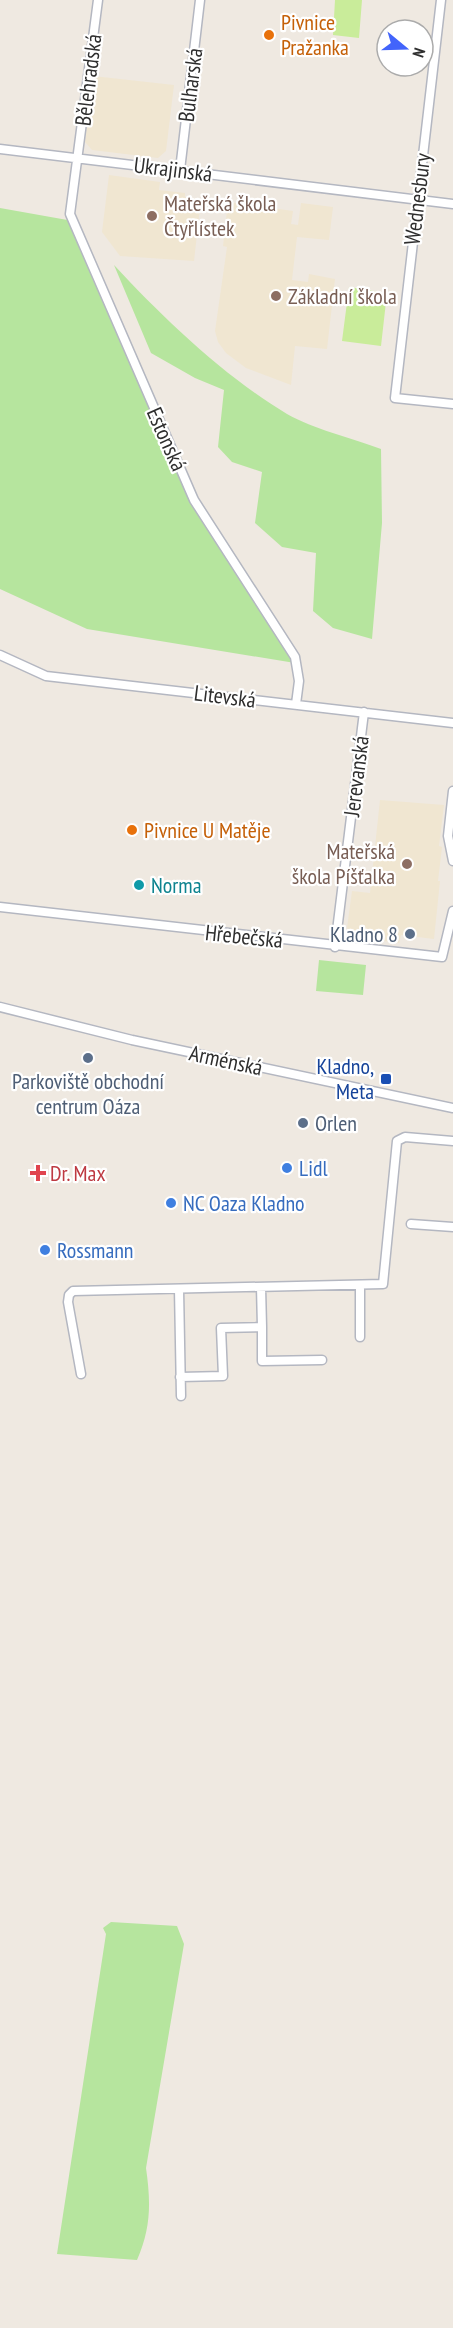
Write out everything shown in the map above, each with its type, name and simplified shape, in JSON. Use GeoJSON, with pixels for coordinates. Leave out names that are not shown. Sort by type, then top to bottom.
{"type":"FeatureCollection","features":[{"type":"Feature","properties":{"kind":"street","name":"Bělehradská"},"geometry":{"type":"LineString","coordinates":[[78,159],[98,0]]}},
{"type":"Feature","properties":{"kind":"street","name":"Bulharská"},"geometry":{"type":"LineString","coordinates":[[180,170],[200,0]]}},
{"type":"Feature","properties":{"kind":"street","name":"Wednesbury"},"geometry":{"type":"LineString","coordinates":[[441,0],[395,398],[453,404]]}},
{"type":"Feature","properties":{"kind":"street","name":"Ukrajinská"},"geometry":{"type":"LineString","coordinates":[[0,149],[453,204]]}},
{"type":"Feature","properties":{"kind":"street","name":"Estonská"},"geometry":{"type":"LineString","coordinates":[[78,159],[70,214],[75,221],[159,423],[194,500],[295,657],[299,681],[296,704]]}},
{"type":"Feature","properties":{"kind":"street","name":"Litevská"},"geometry":{"type":"LineString","coordinates":[[0,655],[46,676],[453,723]]}},
{"type":"Feature","properties":{"kind":"street","name":"Jerevanská"},"geometry":{"type":"LineString","coordinates":[[335,947],[364,712]]}},
{"type":"Feature","properties":{"kind":"street"},"geometry":{"type":"LineString","coordinates":[[453,791],[448,836],[453,861]]}},
{"type":"Feature","properties":{"kind":"street","name":"Hřebečská"},"geometry":{"type":"LineString","coordinates":[[0,907],[335,947],[442,957],[453,911]]}},
{"type":"Feature","properties":{"kind":"street","name":"Arménská"},"geometry":{"type":"LineString","coordinates":[[0,1007],[132,1040],[453,1108]]}},
{"type":"Feature","properties":{"kind":"street"},"geometry":{"type":"LineString","coordinates":[[81,1374],[68,1302],[73,1291],[383,1284],[397,1141],[405,1137],[453,1141]]}},
{"type":"Feature","properties":{"kind":"street"},"geometry":{"type":"LineString","coordinates":[[411,1224],[453,1227]]}},
{"type":"Feature","properties":{"kind":"street"},"geometry":{"type":"LineString","coordinates":[[360,1285],[360,1337]]}},
{"type":"Feature","properties":{"kind":"street"},"geometry":{"type":"LineString","coordinates":[[261,1287],[262,1361],[322,1360]]}},
{"type":"Feature","properties":{"kind":"street"},"geometry":{"type":"LineString","coordinates":[[179,1289],[181,1396]]}},
{"type":"Feature","properties":{"kind":"street"},"geometry":{"type":"LineString","coordinates":[[180,1377],[223,1376],[221,1329],[262,1327]]}},
{"type":"Feature","properties":{"kind":"shaded area"},"geometry":{"type":"Polygon","coordinates":[[[93,76],[174,85],[166,151],[158,158],[92,150],[85,142],[93,76]]]}},
{"type":"Feature","properties":{"kind":"shaded area","name":"Mateřská škola Čtyřlístek"},"geometry":{"type":"Polygon","coordinates":[[[109,175],[160,182],[159,190],[185,193],[185,197],[201,199],[194,261],[120,256],[102,232],[109,175]]]}},
{"type":"Feature","properties":{"kind":"shaded area","name":"Základní škola"},"geometry":{"type":"Polygon","coordinates":[[[228,202],[293,211],[291,224],[298,225],[301,203],[333,207],[329,240],[297,237],[292,280],[308,282],[309,274],[335,279],[327,349],[295,346],[291,385],[246,368],[226,353],[218,342],[215,331],[227,247],[223,246],[228,202]]]}},
{"type":"Feature","properties":{"kind":"shaded area","name":"Mateřská škola Píšťalka"},"geometry":{"type":"Polygon","coordinates":[[[380,800],[444,805],[439,846],[442,847],[434,939],[401,935],[399,943],[353,937],[347,928],[352,891],[370,893],[380,800]]]}},
{"type":"Feature","properties":{"kind":"green space"},"geometry":{"type":"Polygon","coordinates":[[[335,0],[362,0],[359,38],[333,35],[335,0]]]}},
{"type":"Feature","properties":{"kind":"green space"},"geometry":{"type":"Polygon","coordinates":[[[0,208],[73,221],[190,500],[295,663],[87,629],[0,589],[0,208]]]}},
{"type":"Feature","properties":{"kind":"green space"},"geometry":{"type":"Polygon","coordinates":[[[114,265],[196,346],[264,399],[287,414],[309,424],[381,449],[382,523],[372,639],[333,628],[313,611],[316,553],[282,547],[255,523],[262,472],[232,462],[218,447],[224,390],[195,378],[151,353],[114,265]]]}},
{"type":"Feature","properties":{"kind":"green space"},"geometry":{"type":"Polygon","coordinates":[[[349,287],[387,293],[381,346],[342,341],[349,287]]]}},
{"type":"Feature","properties":{"kind":"green space"},"geometry":{"type":"Polygon","coordinates":[[[319,960],[366,965],[363,995],[316,991],[319,960]]]}},
{"type":"Feature","properties":{"kind":"green space"},"geometry":{"type":"Polygon","coordinates":[[[111,1922],[177,1926],[184,1944],[146,2168],[149,2193],[147,2226],[137,2260],[57,2254],[106,1934],[103,1928],[111,1922]]]}},
{"type":"Feature","properties":{"kind":"place","name":"Pivnice Pražanka"},"geometry":{"type":"Point","coordinates":[269,35]}},
{"type":"Feature","properties":{"kind":"place","name":"Mateřská škola Čtyřlístek"},"geometry":{"type":"Point","coordinates":[152,216]}},
{"type":"Feature","properties":{"kind":"place","name":"Základní škola"},"geometry":{"type":"Point","coordinates":[276,296]}},
{"type":"Feature","properties":{"kind":"place","name":"Pivnice U Matěje"},"geometry":{"type":"Point","coordinates":[132,830]}},
{"type":"Feature","properties":{"kind":"place","name":"Mateřská škola Píšťalka"},"geometry":{"type":"Point","coordinates":[407,864]}},
{"type":"Feature","properties":{"kind":"place","name":"Norma"},"geometry":{"type":"Point","coordinates":[139,885]}},
{"type":"Feature","properties":{"kind":"place","name":"Kladno 8"},"geometry":{"type":"Point","coordinates":[410,934]}},
{"type":"Feature","properties":{"kind":"place","name":"Parkoviště obchodní centrum Oáza"},"geometry":{"type":"Point","coordinates":[88,1058]}},
{"type":"Feature","properties":{"kind":"place","name":"Kladno, Meta"},"geometry":{"type":"Point","coordinates":[386,1079]}},
{"type":"Feature","properties":{"kind":"place","name":"Orlen"},"geometry":{"type":"Point","coordinates":[303,1123]}},
{"type":"Feature","properties":{"kind":"place","name":"Lidl"},"geometry":{"type":"Point","coordinates":[287,1168]}},
{"type":"Feature","properties":{"kind":"place","name":"Dr. Max"},"geometry":{"type":"Point","coordinates":[38,1173]}},
{"type":"Feature","properties":{"kind":"place","name":"NC Oaza Kladno"},"geometry":{"type":"Point","coordinates":[171,1203]}},
{"type":"Feature","properties":{"kind":"place","name":"Rossmann"},"geometry":{"type":"Point","coordinates":[45,1250]}}]}
